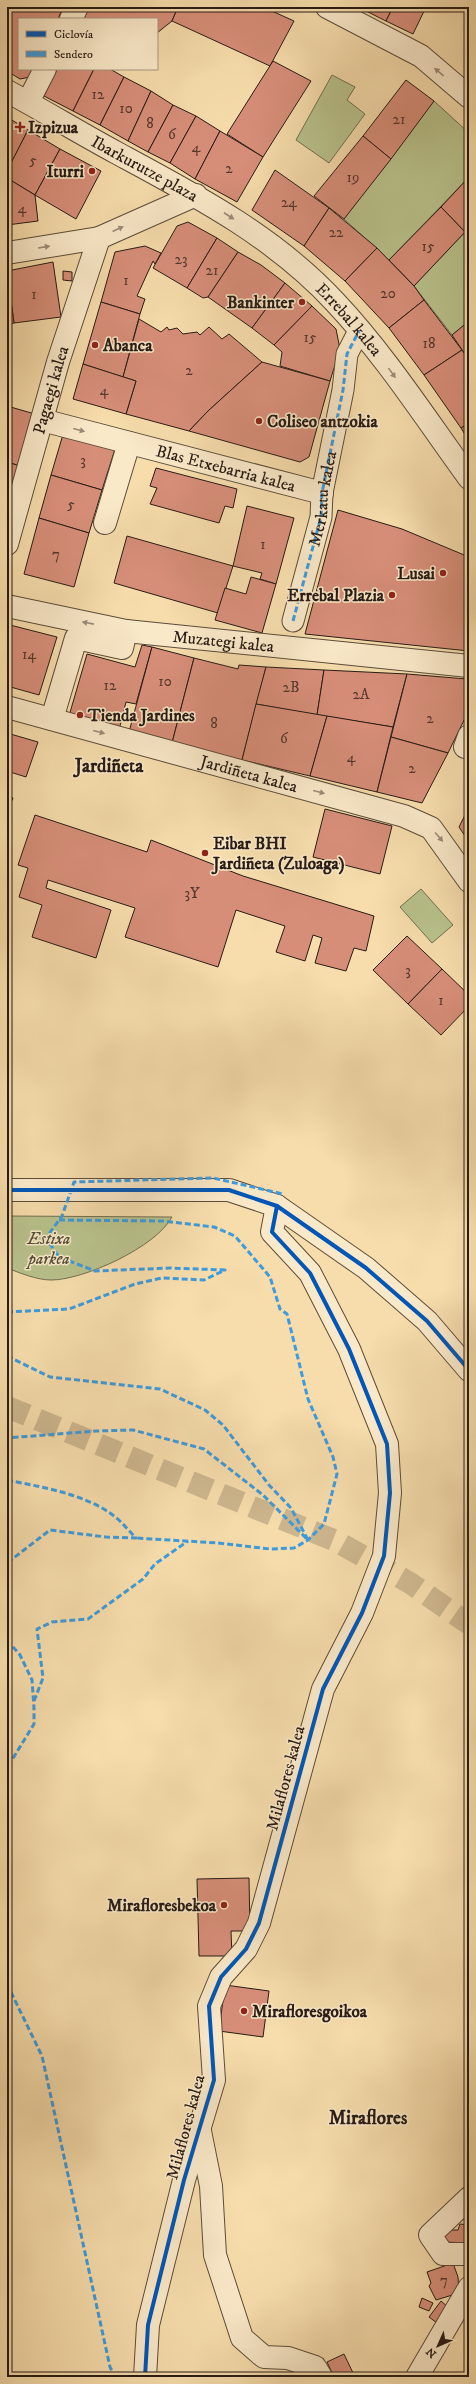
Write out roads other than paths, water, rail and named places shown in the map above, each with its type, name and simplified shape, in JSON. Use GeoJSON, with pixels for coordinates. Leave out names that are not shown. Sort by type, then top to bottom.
{"type":"FeatureCollection","features":[{"type":"Feature","properties":{"kind":"street"},"geometry":{"type":"LineString","coordinates":[[72,18],[77,7]]}},
{"type":"Feature","properties":{"kind":"street"},"geometry":{"type":"LineString","coordinates":[[326,7],[421,56],[469,97]]}},
{"type":"Feature","properties":{"kind":"street"},"geometry":{"type":"LineString","coordinates":[[28,102],[44,70]]}},
{"type":"Feature","properties":{"kind":"street","name":"Ibarkurutze plaza"},"geometry":{"type":"LineString","coordinates":[[7,91],[196,195]]}},
{"type":"Feature","properties":{"kind":"street","name":"Ibarkurutze plaza"},"geometry":{"type":"LineString","coordinates":[[7,253],[90,240],[196,195]]}},
{"type":"Feature","properties":{"kind":"street","name":"Errebal kalea"},"geometry":{"type":"LineString","coordinates":[[196,195],[282,253],[334,301],[359,331],[469,478]]}},
{"type":"Feature","properties":{"kind":"street","name":"Pagaegi kalea"},"geometry":{"type":"LineString","coordinates":[[7,544],[58,362],[90,240]]}},
{"type":"Feature","properties":{"kind":"street","name":"Merkatu kalea"},"geometry":{"type":"LineString","coordinates":[[293,621],[321,517],[322,493],[343,390],[347,354],[359,331]]}},
{"type":"Feature","properties":{"kind":"street","name":"Blas Etxebarria kalea"},"geometry":{"type":"LineString","coordinates":[[42,420],[322,493]]}},
{"type":"Feature","properties":{"kind":"street"},"geometry":{"type":"LineString","coordinates":[[105,523],[130,444]]}},
{"type":"Feature","properties":{"kind":"street","name":"Muzategi kalea"},"geometry":{"type":"LineString","coordinates":[[7,606],[126,631],[469,666]]}},
{"type":"Feature","properties":{"kind":"street"},"geometry":{"type":"LineString","coordinates":[[52,719],[76,638],[122,648],[126,631]]}},
{"type":"Feature","properties":{"kind":"street","name":"Jardiñeta kalea"},"geometry":{"type":"LineString","coordinates":[[7,707],[404,816],[431,828],[468,879]]}},
{"type":"Feature","properties":{"kind":"street"},"geometry":{"type":"LineString","coordinates":[[7,1190],[229,1190],[277,1206],[366,1268],[427,1321],[469,1370]]}},
{"type":"Feature","properties":{"kind":"street","name":"Milaflores kalea"},"geometry":{"type":"LineString","coordinates":[[145,2377],[148,2325],[184,2180],[214,2080],[209,2006],[221,1977],[246,1949],[259,1923],[323,1689],[362,1613],[384,1556],[390,1493],[387,1444],[349,1349],[310,1273],[272,1232],[277,1206]]}},
{"type":"Feature","properties":{"kind":"street"},"geometry":{"type":"LineString","coordinates":[[199,2127],[211,2186],[215,2255],[242,2338],[264,2357],[288,2358],[315,2367],[320,2377]]}},
{"type":"Feature","properties":{"kind":"street"},"geometry":{"type":"LineString","coordinates":[[469,2198],[430,2235],[443,2254],[469,2254]]}},
{"type":"Feature","properties":{"kind":"street"},"geometry":{"type":"LineString","coordinates":[[417,2377],[469,2288]]}},
{"type":"Feature","properties":{"kind":"tunnel"},"geometry":{"type":"LineString","coordinates":[[7,1407],[336,1541],[410,1583],[469,1624]]}},
{"type":"Feature","properties":{"kind":"place","name":"Izpizua"},"geometry":{"type":"Point","coordinates":[20,127]}},
{"type":"Feature","properties":{"kind":"place","name":"Iturri"},"geometry":{"type":"Point","coordinates":[92,171]}},
{"type":"Feature","properties":{"kind":"place","name":"Bankinter"},"geometry":{"type":"Point","coordinates":[302,302]}},
{"type":"Feature","properties":{"kind":"place","name":"Abanca"},"geometry":{"type":"Point","coordinates":[95,345]}},
{"type":"Feature","properties":{"kind":"place","name":"Coliseo antzokia"},"geometry":{"type":"Point","coordinates":[259,421]}},
{"type":"Feature","properties":{"kind":"place","name":"Lusai"},"geometry":{"type":"Point","coordinates":[443,573]}},
{"type":"Feature","properties":{"kind":"place","name":"Errebal Plazia"},"geometry":{"type":"Point","coordinates":[392,595]}},
{"type":"Feature","properties":{"kind":"place","name":"Tienda Jardines"},"geometry":{"type":"Point","coordinates":[80,715]}},
{"type":"Feature","properties":{"kind":"place","name":"Eibar BHI Jardiñeta (Zuloaga)"},"geometry":{"type":"Point","coordinates":[205,853]}},
{"type":"Feature","properties":{"kind":"place","name":"Mirafloresbekoa"},"geometry":{"type":"Point","coordinates":[224,1905]}},
{"type":"Feature","properties":{"kind":"place","name":"Mirafloresgoikoa"},"geometry":{"type":"Point","coordinates":[244,2011]}},
{"type":"Feature","properties":{"kind":"district","name":"Jardiñeta"},"geometry":{"type":"Point","coordinates":[109,765]}},
{"type":"Feature","properties":{"kind":"district","name":"Miraflores"},"geometry":{"type":"Point","coordinates":[368,2117]}},
{"type":"Feature","properties":{"kind":"park label","name":"Estixa parkea"},"geometry":{"type":"Point","coordinates":[49,1248]}}]}
